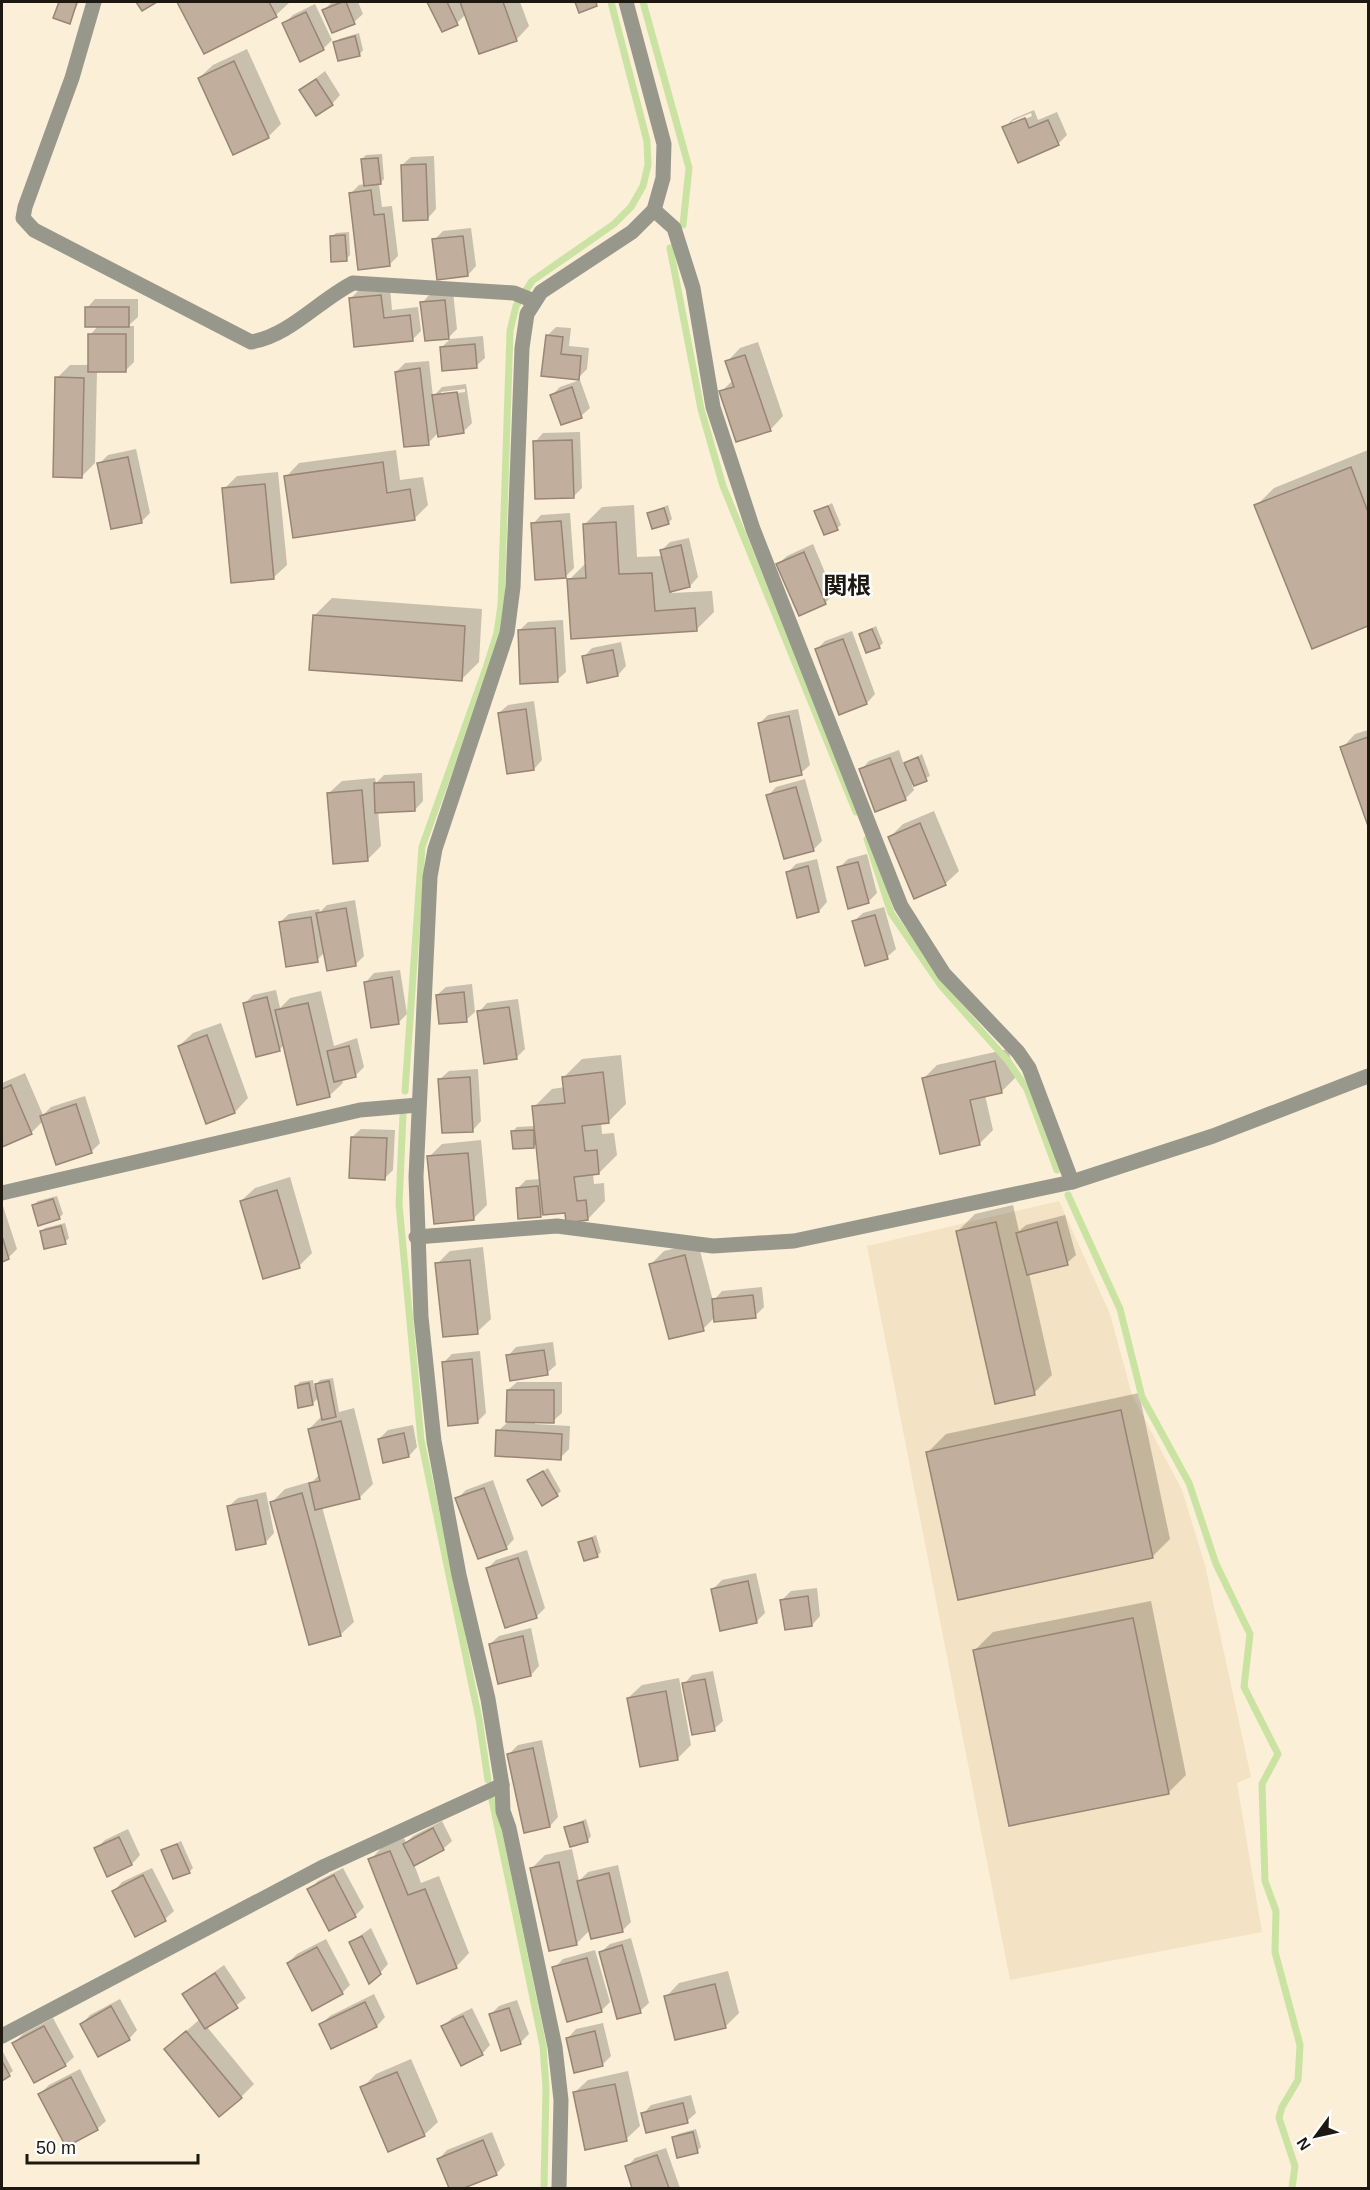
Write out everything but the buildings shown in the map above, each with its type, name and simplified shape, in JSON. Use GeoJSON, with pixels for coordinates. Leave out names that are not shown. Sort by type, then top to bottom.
{"type":"FeatureCollection","features":[{"type":"Feature","properties":{"kind":"street"},"geometry":{"type":"LineString","coordinates":[[94,2],[72,78],[25,207],[23,218],[34,230],[250,342],[272,338],[336,292],[353,283],[514,293],[532,300]]}},
{"type":"Feature","properties":{"kind":"street"},"geometry":{"type":"LineString","coordinates":[[559,2188],[561,2100],[555,2047],[509,1828],[503,1811],[502,1785],[488,1699],[459,1575],[434,1441],[416,1237],[418,1105],[430,877],[435,849],[507,633],[513,587],[522,348],[527,314],[532,300],[541,292],[632,232],[654,210],[663,178],[664,144],[626,2]]}},
{"type":"Feature","properties":{"kind":"street"},"geometry":{"type":"LineString","coordinates":[[654,210],[674,228],[693,288],[714,407],[753,530],[901,906],[944,974],[1018,1052],[1029,1068],[1071,1182]]}},
{"type":"Feature","properties":{"kind":"street"},"geometry":{"type":"LineString","coordinates":[[416,1237],[556,1226],[713,1246],[760,1245],[794,1241],[1071,1182],[1214,1136],[1368,1076]]}},
{"type":"Feature","properties":{"kind":"street"},"geometry":{"type":"LineString","coordinates":[[2,1193],[360,1110],[418,1105]]}},
{"type":"Feature","properties":{"kind":"street"},"geometry":{"type":"LineString","coordinates":[[2,2036],[325,1866],[502,1785]]}},
{"type":"Feature","properties":{"kind":"shaded area"},"geometry":{"type":"Polygon","coordinates":[[[1059,1201],[1110,1314],[1132,1395],[1182,1490],[1205,1565],[1251,1777],[1237,1783],[1262,1932],[1010,1980],[867,1246],[1059,1201]]]}},
{"type":"Feature","properties":{"kind":"waterway"},"geometry":{"type":"LineString","coordinates":[[405,1091],[422,847],[485,671],[497,633],[501,605],[510,331],[516,306],[532,281],[614,224],[631,207],[643,186],[648,165],[647,141],[611,2]]}},
{"type":"Feature","properties":{"kind":"waterway"},"geometry":{"type":"LineString","coordinates":[[643,2],[689,168],[683,225]]}},
{"type":"Feature","properties":{"kind":"waterway"},"geometry":{"type":"LineString","coordinates":[[670,248],[701,409],[723,486],[856,812]]}},
{"type":"Feature","properties":{"kind":"waterway"},"geometry":{"type":"LineString","coordinates":[[867,839],[891,913],[942,987],[1008,1061],[1027,1089],[1057,1170]]}},
{"type":"Feature","properties":{"kind":"waterway"},"geometry":{"type":"LineString","coordinates":[[403,1115],[399,1204],[421,1440],[479,1719],[488,1780]]}},
{"type":"Feature","properties":{"kind":"waterway"},"geometry":{"type":"LineString","coordinates":[[1068,1195],[1120,1309],[1142,1397],[1189,1483],[1216,1564],[1250,1634],[1244,1687],[1278,1754],[1262,1784],[1265,1881],[1276,1911],[1275,1952],[1300,2045],[1298,2080],[1282,2107],[1279,2118],[1295,2166],[1292,2188]]}},
{"type":"Feature","properties":{"kind":"waterway"},"geometry":{"type":"LineString","coordinates":[[492,1800],[543,2046],[546,2088],[544,2188]]}},
{"type":"Feature","properties":{"kind":"district","name":"関根"},"geometry":{"type":"Point","coordinates":[847,585]}}]}
